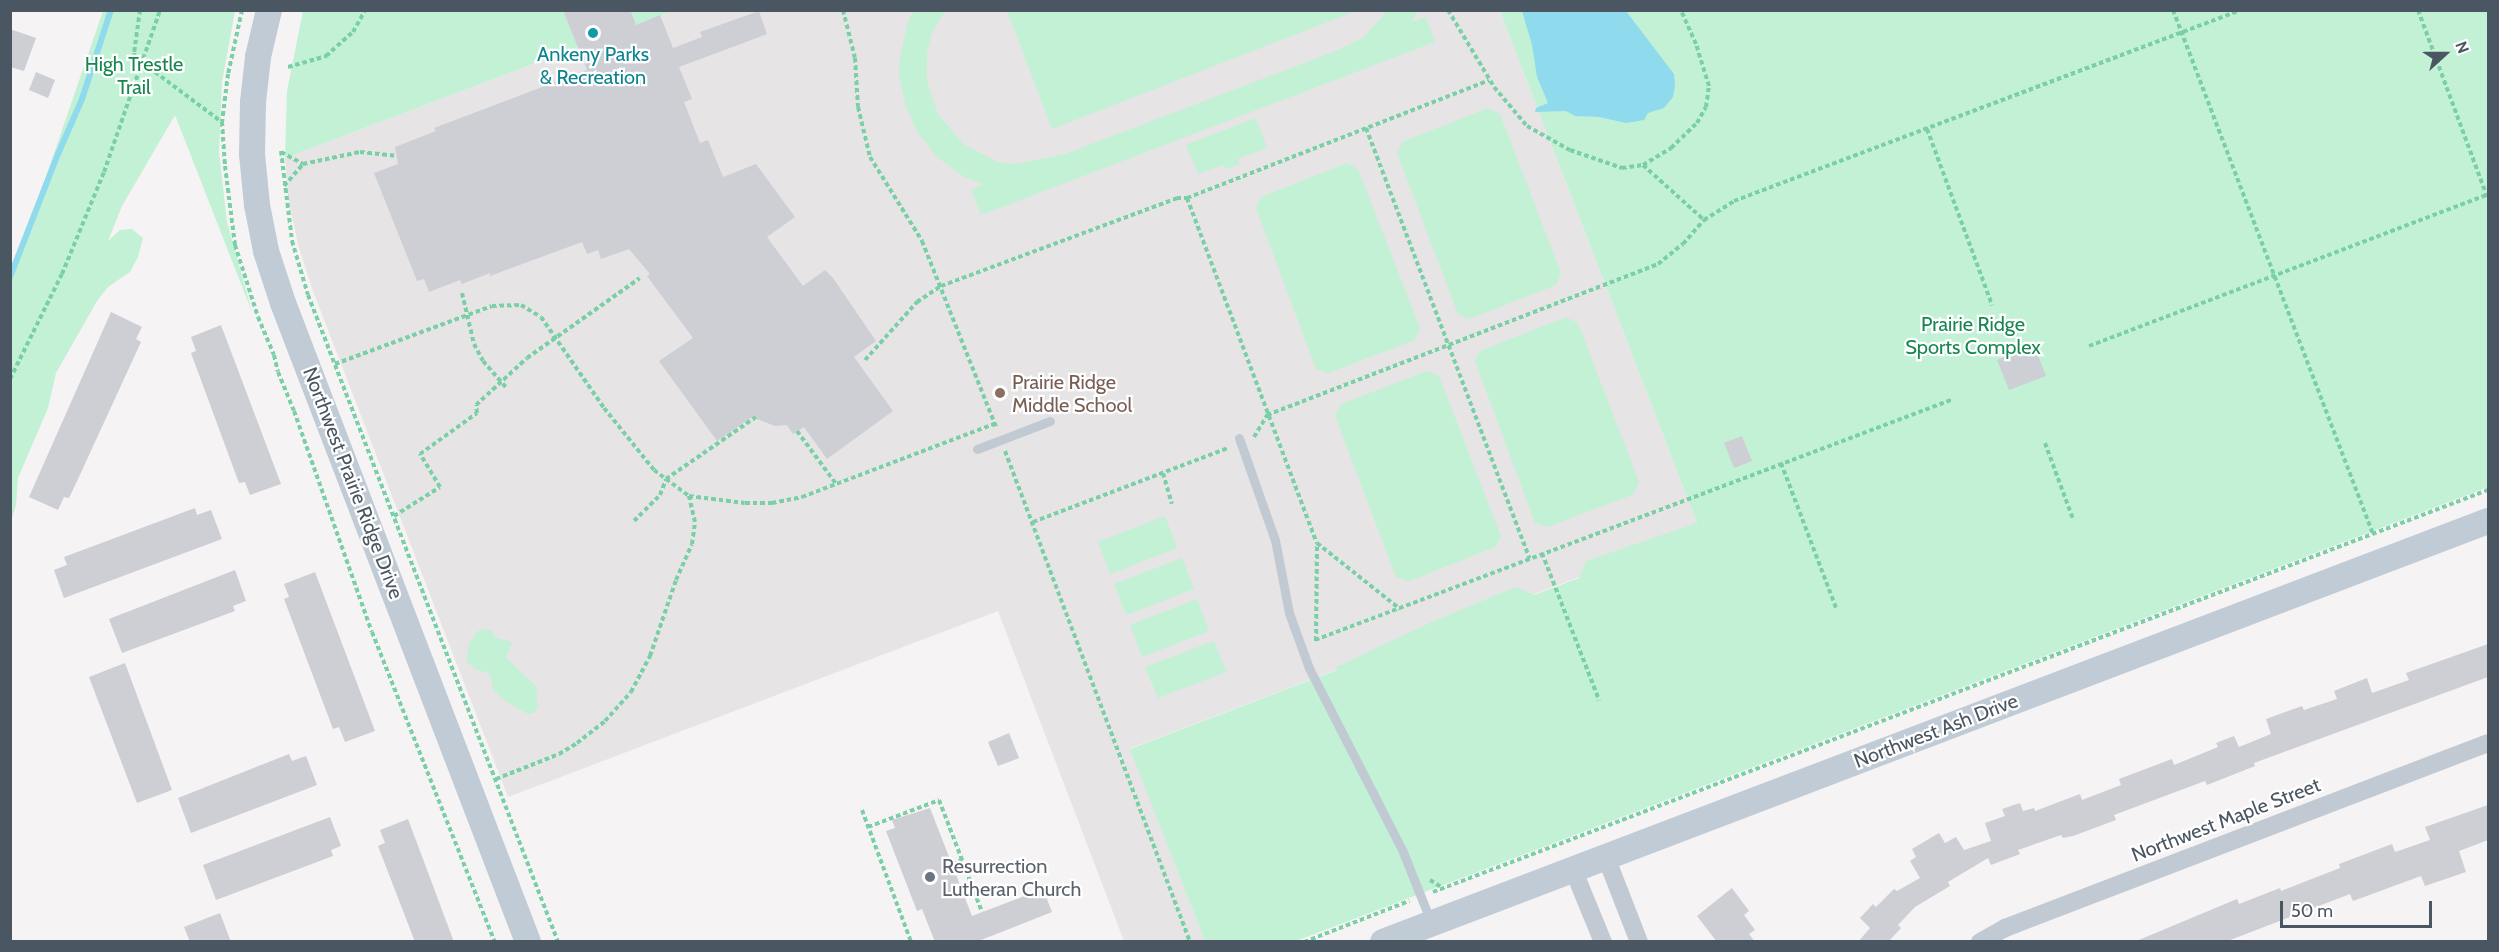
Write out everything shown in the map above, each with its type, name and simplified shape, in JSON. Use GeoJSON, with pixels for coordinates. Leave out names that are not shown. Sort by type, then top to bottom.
{"type":"FeatureCollection","features":[{"type":"Feature","properties":{"kind":"street","name":"Northwest Prairie Ridge Drive"},"geometry":{"type":"LineString","coordinates":[[269,10],[254,91],[252,154],[257,205],[266,251],[283,303],[528,942]]}},
{"type":"Feature","properties":{"kind":"street","name":"Northwest Ash Drive"},"geometry":{"type":"LineString","coordinates":[[1383,942],[2488,521]]}},
{"type":"Feature","properties":{"kind":"street","name":"Northwest Maple Street"},"geometry":{"type":"LineString","coordinates":[[1980,942],[2005,928],[2488,743]]}},
{"type":"Feature","properties":{"kind":"street"},"geometry":{"type":"LineString","coordinates":[[1606,857],[1639,942]]}},
{"type":"Feature","properties":{"kind":"street"},"geometry":{"type":"LineString","coordinates":[[1573,869],[1603,942]]}},
{"type":"Feature","properties":{"kind":"lane"},"geometry":{"type":"LineString","coordinates":[[977,449],[1050,421]]}},
{"type":"Feature","properties":{"kind":"lane"},"geometry":{"type":"LineString","coordinates":[[1240,441],[1275,540],[1289,613],[1308,668],[1403,852],[1432,923]]}},
{"type":"Feature","properties":{"kind":"path"},"geometry":{"type":"LineString","coordinates":[[140,10],[135,58],[222,122]]}},
{"type":"Feature","properties":{"kind":"path"},"geometry":{"type":"LineString","coordinates":[[10,379],[62,274],[104,172],[160,10]]}},
{"type":"Feature","properties":{"kind":"path"},"geometry":{"type":"LineString","coordinates":[[288,67],[326,56],[353,33],[365,10]]}},
{"type":"Feature","properties":{"kind":"path"},"geometry":{"type":"LineString","coordinates":[[843,10],[855,57],[858,107],[870,157],[878,175],[922,242],[941,286],[1033,522],[1078,650],[1190,942]]}},
{"type":"Feature","properties":{"kind":"path"},"geometry":{"type":"LineString","coordinates":[[1448,10],[1489,80],[1508,107],[1527,126],[1595,160],[1622,168],[1643,165],[1686,136],[1706,107],[1709,86],[1696,44],[1681,10]]}},
{"type":"Feature","properties":{"kind":"path"},"geometry":{"type":"LineString","coordinates":[[2173,10],[2373,534]]}},
{"type":"Feature","properties":{"kind":"path"},"geometry":{"type":"LineString","coordinates":[[1033,522],[1254,437],[1267,415],[1658,264],[1683,244],[1704,220],[1734,201],[2241,10]]}},
{"type":"Feature","properties":{"kind":"path"},"geometry":{"type":"LineString","coordinates":[[2089,346],[2488,197],[2418,10]]}},
{"type":"Feature","properties":{"kind":"path"},"geometry":{"type":"LineString","coordinates":[[865,360],[917,302],[941,286],[1177,198],[1187,198],[1489,80]]}},
{"type":"Feature","properties":{"kind":"path"},"geometry":{"type":"LineString","coordinates":[[1366,128],[1529,558]]}},
{"type":"Feature","properties":{"kind":"path"},"geometry":{"type":"LineString","coordinates":[[1927,129],[1992,305]]}},
{"type":"Feature","properties":{"kind":"path"},"geometry":{"type":"LineString","coordinates":[[303,164],[281,151],[292,241],[308,295],[558,942]]}},
{"type":"Feature","properties":{"kind":"path"},"geometry":{"type":"LineString","coordinates":[[284,187],[303,164],[360,152],[396,156]]}},
{"type":"Feature","properties":{"kind":"path"},"geometry":{"type":"LineString","coordinates":[[1643,165],[1704,220]]}},
{"type":"Feature","properties":{"kind":"path"},"geometry":{"type":"LineString","coordinates":[[1187,198],[1317,543],[1315,640],[1319,651]]}},
{"type":"Feature","properties":{"kind":"path"},"geometry":{"type":"LineString","coordinates":[[394,516],[440,487],[420,454],[477,413],[476,405],[555,338],[640,278]]}},
{"type":"Feature","properties":{"kind":"path"},"geometry":{"type":"LineString","coordinates":[[462,293],[465,315],[474,344],[500,384],[507,389]]}},
{"type":"Feature","properties":{"kind":"path"},"geometry":{"type":"LineString","coordinates":[[335,364],[492,306],[521,305],[541,317],[636,450],[654,470],[689,496],[745,503],[772,503],[802,497],[994,424]]}},
{"type":"Feature","properties":{"kind":"path"},"geometry":{"type":"LineString","coordinates":[[1315,640],[1951,400]]}},
{"type":"Feature","properties":{"kind":"path"},"geometry":{"type":"LineString","coordinates":[[634,521],[660,495],[666,479],[756,417]]}},
{"type":"Feature","properties":{"kind":"path"},"geometry":{"type":"LineString","coordinates":[[797,431],[837,485]]}},
{"type":"Feature","properties":{"kind":"path"},"geometry":{"type":"LineString","coordinates":[[2045,443],[2073,519]]}},
{"type":"Feature","properties":{"kind":"path"},"geometry":{"type":"LineString","coordinates":[[1782,463],[1836,608]]}},
{"type":"Feature","properties":{"kind":"path"},"geometry":{"type":"LineString","coordinates":[[1163,472],[1172,504]]}},
{"type":"Feature","properties":{"kind":"path"},"geometry":{"type":"LineString","coordinates":[[1304,942],[2488,490]]}},
{"type":"Feature","properties":{"kind":"path"},"geometry":{"type":"LineString","coordinates":[[496,779],[559,754],[605,722],[631,692],[650,656],[676,580],[692,544],[695,522],[689,496]]}},
{"type":"Feature","properties":{"kind":"path"},"geometry":{"type":"LineString","coordinates":[[1317,543],[1400,609]]}},
{"type":"Feature","properties":{"kind":"path"},"geometry":{"type":"LineString","coordinates":[[1542,553],[1599,700]]}},
{"type":"Feature","properties":{"kind":"path"},"geometry":{"type":"LineString","coordinates":[[868,827],[939,800],[982,912]]}},
{"type":"Feature","properties":{"kind":"path"},"geometry":{"type":"LineString","coordinates":[[862,810],[911,942]]}},
{"type":"Feature","properties":{"kind":"path"},"geometry":{"type":"LineString","coordinates":[[952,864],[962,860]]}},
{"type":"Feature","properties":{"kind":"path"},"geometry":{"type":"LineString","coordinates":[[1427,872],[1431,880],[1443,888]]}},
{"type":"Feature","properties":{"kind":"path"},"geometry":{"type":"LineString","coordinates":[[957,896],[973,890]]}},
{"type":"Feature","properties":{"kind":"shaded area","name":"Prairie Ridge Middle School"},"geometry":{"type":"Polygon","coordinates":[[[673,11],[1500,11],[1700,531],[1131,748],[1205,941],[1124,941],[998,611],[508,797],[313,291],[299,248],[289,204],[285,158],[673,11]]]}},
{"type":"Feature","properties":{"kind":"green space","name":"High Trestle Trail"},"geometry":{"type":"Polygon","coordinates":[[[103,11],[235,11],[222,82],[219,152],[227,222],[252,312],[175,115],[122,206],[108,241],[120,230],[132,229],[143,238],[138,257],[130,272],[108,287],[97,301],[56,373],[48,408],[18,478],[16,505],[11,521],[11,278],[103,11]]]}},
{"type":"Feature","properties":{"kind":"green space"},"geometry":{"type":"Polygon","coordinates":[[[303,11],[673,11],[285,158],[287,91],[303,11]]]}},
{"type":"Feature","properties":{"kind":"green space"},"geometry":{"type":"Polygon","coordinates":[[[914,11],[945,11],[932,33],[927,54],[927,81],[938,114],[963,144],[998,162],[1016,164],[1065,154],[1338,50],[1364,37],[1387,11],[1417,11],[1412,22],[1426,17],[1435,42],[981,215],[971,190],[983,184],[964,177],[936,156],[918,133],[906,107],[899,76],[900,57],[908,21],[914,11]]]}},
{"type":"Feature","properties":{"kind":"green space"},"geometry":{"type":"Polygon","coordinates":[[[1007,11],[1356,11],[1052,129],[1007,11]]]}},
{"type":"Feature","properties":{"kind":"green space","name":"Prairie Ridge Sports Complex"},"geometry":{"type":"Polygon","coordinates":[[[1500,11],[2488,11],[2488,487],[1296,941],[1205,941],[1130,749],[1337,670],[1336,667],[1436,620],[1516,587],[1534,595],[1579,578],[1586,561],[1697,523],[1500,11]]]}},
{"type":"Feature","properties":{"kind":"green space"},"geometry":{"type":"Polygon","coordinates":[[[1488,108],[1500,114],[1561,273],[1556,285],[1469,319],[1458,314],[1397,153],[1402,142],[1488,108]]]}},
{"type":"Feature","properties":{"kind":"green space"},"geometry":{"type":"Polygon","coordinates":[[[1256,118],[1267,148],[1238,159],[1239,164],[1226,169],[1223,165],[1198,174],[1186,145],[1256,118]]]}},
{"type":"Feature","properties":{"kind":"green space"},"geometry":{"type":"Polygon","coordinates":[[[1347,163],[1358,169],[1420,328],[1415,340],[1328,373],[1316,369],[1256,208],[1261,197],[1347,163]]]}},
{"type":"Feature","properties":{"kind":"green space"},"geometry":{"type":"Polygon","coordinates":[[[1566,317],[1578,323],[1639,482],[1634,494],[1548,527],[1535,523],[1475,361],[1480,351],[1566,317]]]}},
{"type":"Feature","properties":{"kind":"green space"},"geometry":{"type":"Polygon","coordinates":[[[1427,371],[1439,376],[1501,536],[1495,547],[1410,581],[1396,577],[1335,416],[1341,404],[1427,371]]]}},
{"type":"Feature","properties":{"kind":"green space"},"geometry":{"type":"Polygon","coordinates":[[[1165,516],[1177,548],[1110,574],[1098,542],[1165,516]]]}},
{"type":"Feature","properties":{"kind":"green space"},"geometry":{"type":"Polygon","coordinates":[[[1182,558],[1194,589],[1126,615],[1114,584],[1182,558]]]}},
{"type":"Feature","properties":{"kind":"green space"},"geometry":{"type":"Polygon","coordinates":[[[1197,599],[1209,631],[1142,657],[1130,625],[1197,599]]]}},
{"type":"Feature","properties":{"kind":"green space"},"geometry":{"type":"Polygon","coordinates":[[[486,629],[493,631],[494,637],[512,642],[506,658],[536,686],[538,708],[534,713],[528,714],[505,701],[493,690],[490,674],[475,669],[466,661],[470,642],[478,631],[486,629]]]}},
{"type":"Feature","properties":{"kind":"green space"},"geometry":{"type":"Polygon","coordinates":[[[1214,641],[1226,672],[1158,698],[1145,667],[1214,641]]]}},
{"type":"Feature","properties":{"kind":"water"},"geometry":{"type":"Polygon","coordinates":[[[1522,11],[1626,11],[1674,74],[1673,97],[1664,108],[1648,113],[1644,120],[1626,123],[1599,117],[1575,116],[1566,111],[1535,112],[1536,108],[1548,103],[1537,77],[1532,45],[1522,11]]]}},
{"type":"Feature","properties":{"kind":"building"},"geometry":{"type":"Polygon","coordinates":[[[563,10],[630,10],[636,25],[660,15],[673,48],[702,37],[700,32],[759,11],[767,34],[679,67],[692,99],[684,102],[700,143],[708,140],[723,177],[756,164],[795,217],[767,237],[803,286],[825,270],[833,278],[876,341],[854,357],[893,411],[827,459],[804,427],[793,434],[787,425],[775,426],[752,417],[717,441],[659,361],[693,338],[647,276],[650,274],[629,249],[601,259],[598,250],[587,254],[582,242],[490,276],[490,273],[462,284],[460,280],[429,292],[424,279],[417,281],[374,173],[398,164],[395,147],[436,131],[434,128],[587,70],[563,10]]]}},
{"type":"Feature","properties":{"kind":"building"},"geometry":{"type":"Polygon","coordinates":[[[10,29],[36,38],[24,71],[10,67],[10,29]]]}},
{"type":"Feature","properties":{"kind":"building"},"geometry":{"type":"Polygon","coordinates":[[[36,72],[55,80],[48,98],[29,90],[36,72]]]}},
{"type":"Feature","properties":{"kind":"building"},"geometry":{"type":"Polygon","coordinates":[[[111,312],[142,327],[136,339],[141,342],[69,498],[64,497],[58,510],[29,497],[111,312]]]}},
{"type":"Feature","properties":{"kind":"building"},"geometry":{"type":"Polygon","coordinates":[[[221,325],[281,484],[250,495],[245,482],[239,483],[191,353],[196,351],[191,337],[221,325]]]}},
{"type":"Feature","properties":{"kind":"building"},"geometry":{"type":"Polygon","coordinates":[[[2034,345],[2046,376],[2009,390],[1997,360],[2034,345]]]}},
{"type":"Feature","properties":{"kind":"building"},"geometry":{"type":"Polygon","coordinates":[[[1742,436],[1752,461],[1734,468],[1724,443],[1742,436]]]}},
{"type":"Feature","properties":{"kind":"building"},"geometry":{"type":"Polygon","coordinates":[[[195,508],[197,515],[211,510],[222,539],[64,598],[54,570],[67,565],[64,557],[195,508]]]}},
{"type":"Feature","properties":{"kind":"building"},"geometry":{"type":"Polygon","coordinates":[[[235,570],[246,601],[233,606],[235,611],[122,653],[109,619],[235,570]]]}},
{"type":"Feature","properties":{"kind":"building"},"geometry":{"type":"Polygon","coordinates":[[[315,572],[375,731],[345,742],[339,727],[333,729],[284,599],[289,597],[284,584],[315,572]]]}},
{"type":"Feature","properties":{"kind":"building"},"geometry":{"type":"Polygon","coordinates":[[[2488,644],[2488,677],[2254,763],[2255,766],[2207,785],[2205,781],[2114,815],[2116,820],[2073,836],[2063,838],[2061,835],[2018,850],[2020,854],[1991,865],[1988,858],[1948,882],[1950,886],[1915,907],[1898,925],[1901,928],[1888,942],[1858,942],[1870,928],[1860,918],[1873,904],[1876,907],[1894,889],[1897,891],[1920,878],[1910,861],[1916,857],[1912,849],[1939,833],[1945,843],[1956,837],[1964,850],[1991,841],[1985,823],[2005,816],[2002,809],[2020,803],[2023,811],[2034,808],[2035,811],[2080,794],[2082,800],[2121,785],[2119,779],[2172,759],[2174,765],[2218,747],[2216,743],[2234,736],[2239,747],[2271,734],[2266,719],[2302,706],[2304,710],[2337,699],[2334,691],[2367,678],[2372,693],[2409,680],[2406,673],[2488,644]]]}},
{"type":"Feature","properties":{"kind":"building"},"geometry":{"type":"Polygon","coordinates":[[[125,663],[172,790],[137,803],[89,677],[125,663]]]}},
{"type":"Feature","properties":{"kind":"building"},"geometry":{"type":"Polygon","coordinates":[[[1009,733],[1019,758],[998,766],[988,742],[1009,733]]]}},
{"type":"Feature","properties":{"kind":"building"},"geometry":{"type":"Polygon","coordinates":[[[289,754],[292,761],[306,756],[317,785],[191,833],[178,798],[289,754]]]}},
{"type":"Feature","properties":{"kind":"building"},"geometry":{"type":"Polygon","coordinates":[[[2488,805],[2488,840],[2459,851],[2466,872],[2425,886],[2421,876],[2353,901],[2350,894],[2225,942],[2134,942],[2237,899],[2239,904],[2280,888],[2281,891],[2340,868],[2339,864],[2392,844],[2395,852],[2430,840],[2425,827],[2488,805]]]}},
{"type":"Feature","properties":{"kind":"building","name":"Resurrection Lutheran Church"},"geometry":{"type":"Polygon","coordinates":[[[930,808],[972,916],[1043,889],[1052,912],[976,942],[935,942],[922,909],[917,911],[886,831],[895,828],[892,820],[930,808]]]}},
{"type":"Feature","properties":{"kind":"building"},"geometry":{"type":"Polygon","coordinates":[[[330,817],[341,846],[331,850],[333,856],[216,900],[203,865],[330,817]]]}},
{"type":"Feature","properties":{"kind":"building"},"geometry":{"type":"Polygon","coordinates":[[[408,819],[454,942],[415,942],[378,846],[385,843],[380,830],[408,819]]]}},
{"type":"Feature","properties":{"kind":"building"},"geometry":{"type":"Polygon","coordinates":[[[1732,888],[1749,911],[1744,915],[1755,930],[1749,934],[1755,942],[1717,942],[1697,916],[1732,888]]]}},
{"type":"Feature","properties":{"kind":"building"},"geometry":{"type":"Polygon","coordinates":[[[220,913],[231,942],[190,942],[184,927],[220,913]]]}},
{"type":"Feature","properties":{"kind":"waterway"},"geometry":{"type":"LineString","coordinates":[[10,277],[82,99],[111,10]]}},
{"type":"Feature","properties":{"kind":"place","name":"Ankeny Parks & Recreation"},"geometry":{"type":"Point","coordinates":[593,33]}},
{"type":"Feature","properties":{"kind":"place","name":"Prairie Ridge Middle School"},"geometry":{"type":"Point","coordinates":[1000,393]}},
{"type":"Feature","properties":{"kind":"place","name":"Resurrection Lutheran Church"},"geometry":{"type":"Point","coordinates":[930,877]}}]}
